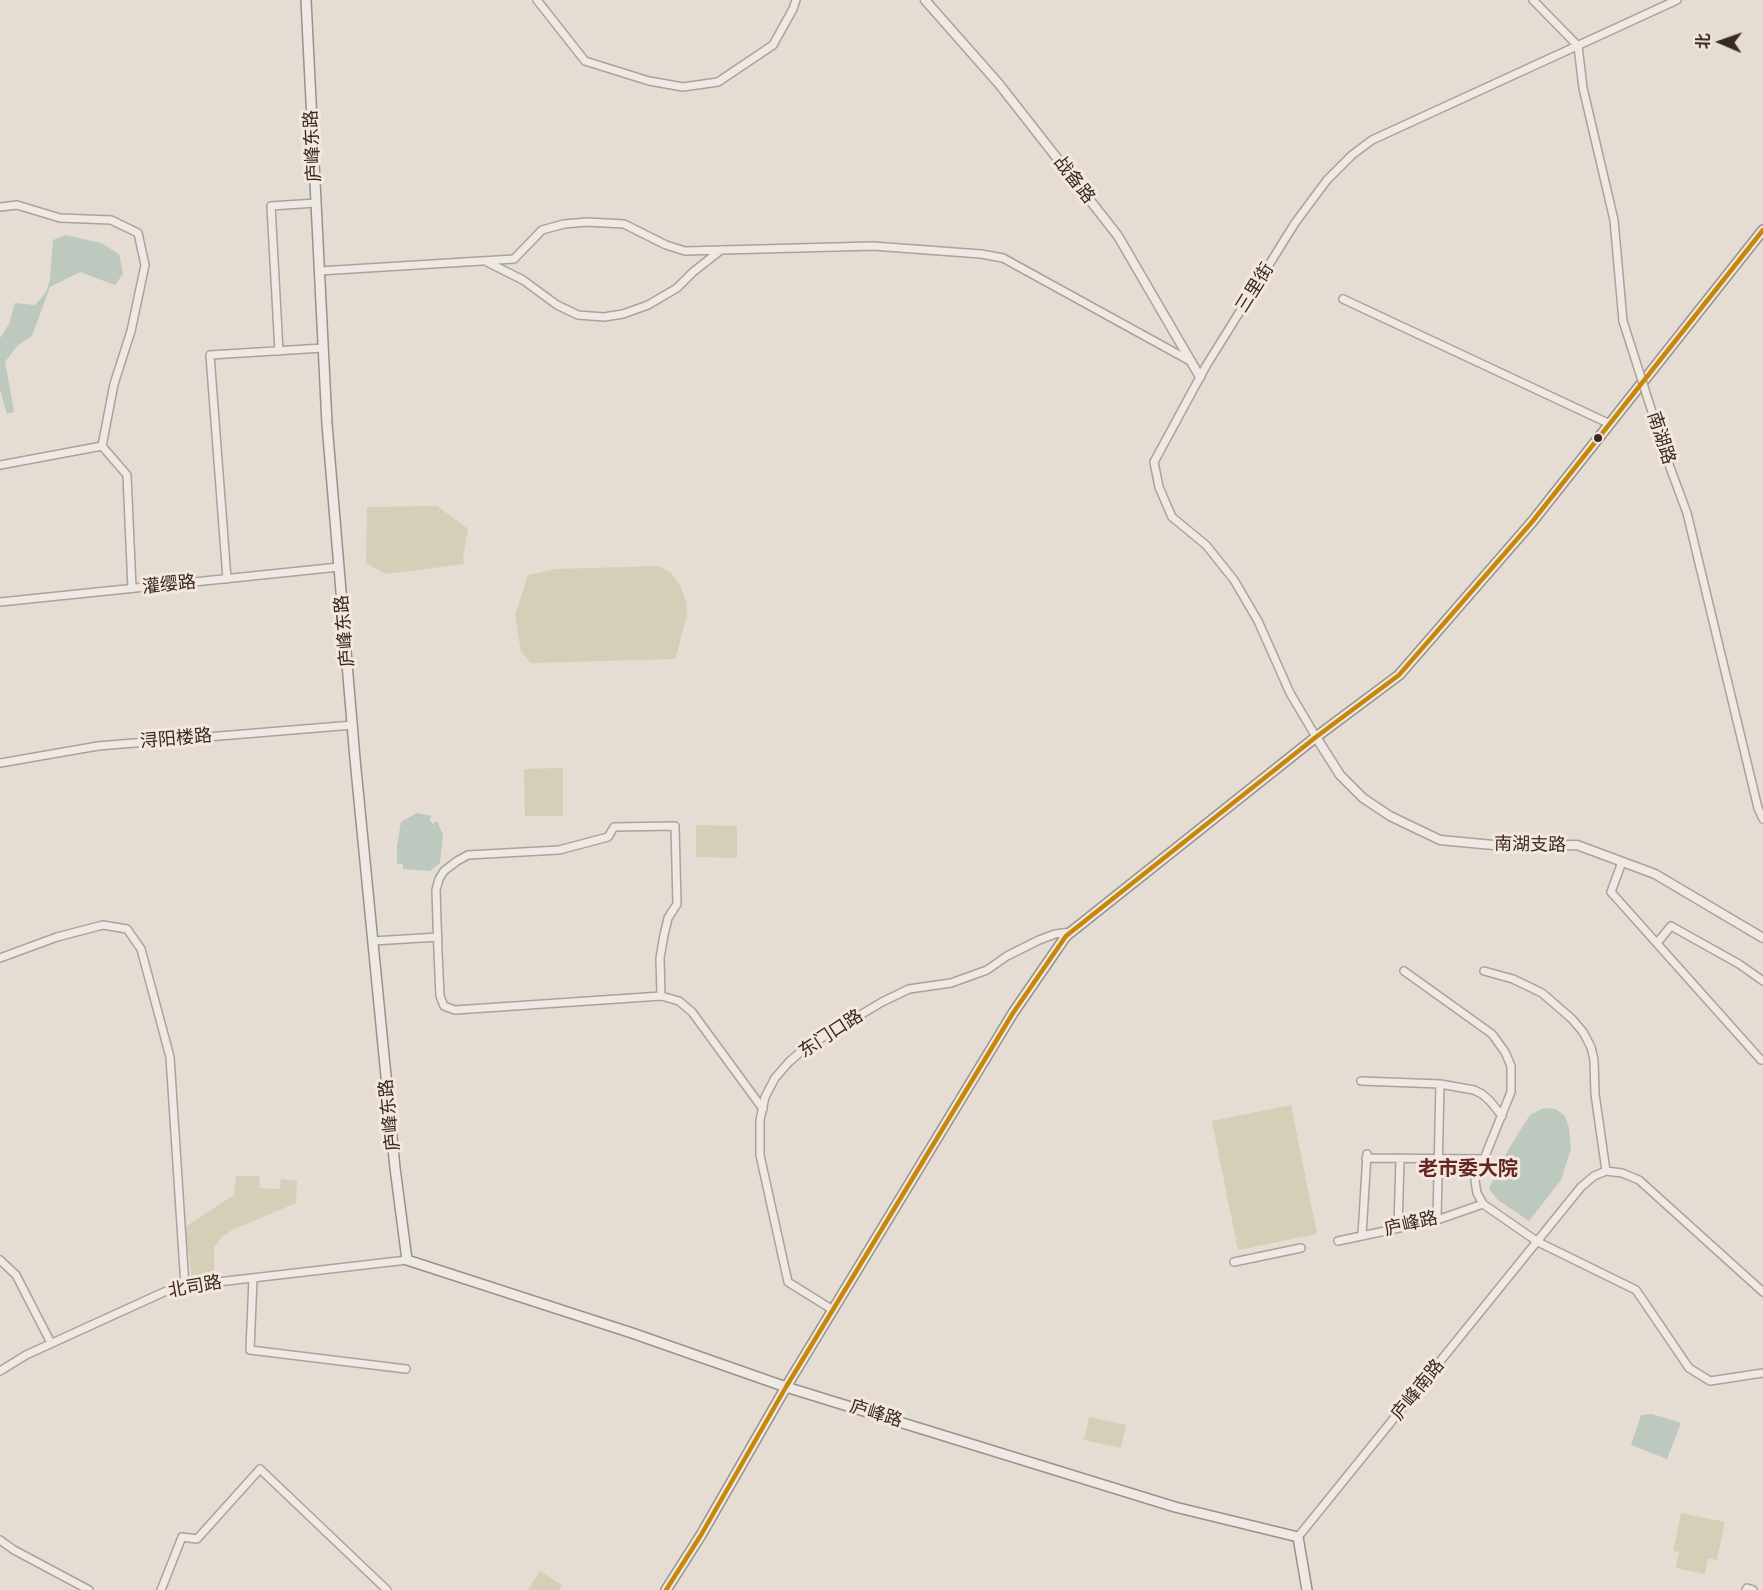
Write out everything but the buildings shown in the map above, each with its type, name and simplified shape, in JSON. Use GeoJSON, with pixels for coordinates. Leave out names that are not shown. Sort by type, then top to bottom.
{"type":"FeatureCollection","features":[{"type":"Feature","properties":{"kind":"main road","name":"庐峰东路"},"geometry":{"type":"LineString","coordinates":[[306,0],[327,424],[373,940],[395,1168],[407,1260]]}},
{"type":"Feature","properties":{"kind":"main road"},"geometry":{"type":"LineString","coordinates":[[666,1590],[701,1536],[786,1387],[1013,1013],[1066,936],[1316,737],[1399,675],[1532,522],[1763,230]]}},
{"type":"Feature","properties":{"kind":"main road","name":"庐峰路"},"geometry":{"type":"LineString","coordinates":[[407,1260],[632,1333],[786,1387],[1175,1507],[1298,1538]]}},
{"type":"Feature","properties":{"kind":"main road"},"geometry":{"type":"LineString","coordinates":[[1298,1538],[1307,1590]]}},
{"type":"Feature","properties":{"kind":"street"},"geometry":{"type":"LineString","coordinates":[[537,0],[585,61],[610,71],[683,87],[718,82],[773,45],[796,0]]}},
{"type":"Feature","properties":{"kind":"street","name":"战备路"},"geometry":{"type":"LineString","coordinates":[[925,0],[999,84],[1118,236],[1200,377]]}},
{"type":"Feature","properties":{"kind":"street"},"geometry":{"type":"LineString","coordinates":[[1533,0],[1578,46]]}},
{"type":"Feature","properties":{"kind":"street","name":"三里街"},"geometry":{"type":"LineString","coordinates":[[1316,737],[1290,693],[1258,621],[1234,580],[1206,545],[1172,517],[1158,487],[1154,462],[1200,377],[1294,223],[1327,180],[1352,155],[1372,141],[1677,0]]}},
{"type":"Feature","properties":{"kind":"street","name":"南湖路"},"geometry":{"type":"LineString","coordinates":[[1578,46],[1583,88],[1614,220],[1623,321],[1690,524],[1758,808],[1763,819]]}},
{"type":"Feature","properties":{"kind":"street"},"geometry":{"type":"LineString","coordinates":[[279,351],[272,206],[316,203]]}},
{"type":"Feature","properties":{"kind":"street"},"geometry":{"type":"LineString","coordinates":[[0,207],[17,205],[60,218],[111,220],[138,233],[145,265],[131,331],[114,384],[102,446]]}},
{"type":"Feature","properties":{"kind":"street"},"geometry":{"type":"LineString","coordinates":[[319,271],[514,259],[542,230],[564,224],[587,222],[624,224],[666,245],[685,251],[873,246],[981,254],[1003,258],[1192,362]]}},
{"type":"Feature","properties":{"kind":"street"},"geometry":{"type":"LineString","coordinates":[[485,261],[523,280],[557,305],[578,315],[604,317],[623,314],[648,305],[677,288],[721,250]]}},
{"type":"Feature","properties":{"kind":"street"},"geometry":{"type":"LineString","coordinates":[[1343,299],[1610,424]]}},
{"type":"Feature","properties":{"kind":"street"},"geometry":{"type":"LineString","coordinates":[[227,579],[210,355],[323,348]]}},
{"type":"Feature","properties":{"kind":"street"},"geometry":{"type":"LineString","coordinates":[[0,465],[102,446]]}},
{"type":"Feature","properties":{"kind":"street"},"geometry":{"type":"LineString","coordinates":[[102,446],[127,475],[132,588]]}},
{"type":"Feature","properties":{"kind":"street","name":"灌缨路"},"geometry":{"type":"LineString","coordinates":[[0,602],[339,567]]}},
{"type":"Feature","properties":{"kind":"street","name":"浔阳楼路"},"geometry":{"type":"LineString","coordinates":[[0,763],[98,746],[353,725]]}},
{"type":"Feature","properties":{"kind":"street","name":"南湖支路"},"geometry":{"type":"LineString","coordinates":[[1316,737],[1340,775],[1363,798],[1390,816],[1440,840],[1504,846],[1577,845],[1654,874],[1763,938]]}},
{"type":"Feature","properties":{"kind":"street"},"geometry":{"type":"LineString","coordinates":[[661,996],[660,958],[664,935],[668,918],[677,904],[675,826],[614,827],[608,837],[559,850],[468,855],[444,871],[439,879],[436,890],[440,996],[444,1006],[455,1010],[661,996],[679,1001],[692,1012],[763,1109]]}},
{"type":"Feature","properties":{"kind":"street"},"geometry":{"type":"LineString","coordinates":[[1622,862],[1611,892],[1763,1060]]}},
{"type":"Feature","properties":{"kind":"street"},"geometry":{"type":"LineString","coordinates":[[0,958],[57,937],[103,925],[128,929],[141,949],[170,1057],[185,1286]]}},
{"type":"Feature","properties":{"kind":"street"},"geometry":{"type":"LineString","coordinates":[[1657,943],[1671,926],[1739,964],[1763,981]]}},
{"type":"Feature","properties":{"kind":"street","name":"东门口路"},"geometry":{"type":"LineString","coordinates":[[833,1310],[788,1282],[760,1155],[760,1120],[765,1097],[775,1078],[805,1048],[882,1002],[909,989],[951,983],[987,970],[1007,956],[1040,940],[1054,934],[1071,932]]}},
{"type":"Feature","properties":{"kind":"street"},"geometry":{"type":"LineString","coordinates":[[373,940],[438,937]]}},
{"type":"Feature","properties":{"kind":"street"},"geometry":{"type":"LineString","coordinates":[[1404,971],[1492,1034],[1500,1042],[1510,1066],[1511,1092],[1475,1181],[1477,1193],[1484,1204],[1538,1242],[1636,1290],[1689,1368],[1710,1381],[1763,1373]]}},
{"type":"Feature","properties":{"kind":"street"},"geometry":{"type":"LineString","coordinates":[[1484,971],[1513,979],[1542,993],[1572,1019],[1583,1032],[1591,1047],[1594,1060],[1595,1095],[1606,1172],[1622,1173],[1639,1180],[1763,1293]]}},
{"type":"Feature","properties":{"kind":"street"},"geometry":{"type":"LineString","coordinates":[[1361,1082],[1440,1084],[1482,1094],[1502,1116]]}},
{"type":"Feature","properties":{"kind":"street"},"geometry":{"type":"LineString","coordinates":[[1437,1220],[1440,1084]]}},
{"type":"Feature","properties":{"kind":"street"},"geometry":{"type":"LineString","coordinates":[[1362,1236],[1367,1156],[1400,1159],[1483,1159]]}},
{"type":"Feature","properties":{"kind":"street"},"geometry":{"type":"LineString","coordinates":[[1398,1228],[1400,1159]]}},
{"type":"Feature","properties":{"kind":"street","name":"庐峰南路"},"geometry":{"type":"LineString","coordinates":[[1298,1538],[1581,1187],[1594,1176],[1606,1172]]}},
{"type":"Feature","properties":{"kind":"street","name":"庐峰路"},"geometry":{"type":"LineString","coordinates":[[1338,1241],[1437,1220],[1484,1204]]}},
{"type":"Feature","properties":{"kind":"street"},"geometry":{"type":"LineString","coordinates":[[1234,1262],[1301,1248]]}},
{"type":"Feature","properties":{"kind":"street"},"geometry":{"type":"LineString","coordinates":[[0,1260],[16,1275],[51,1343]]}},
{"type":"Feature","properties":{"kind":"street","name":"北司路"},"geometry":{"type":"LineString","coordinates":[[0,1371],[51,1343],[175,1287],[407,1260]]}},
{"type":"Feature","properties":{"kind":"street"},"geometry":{"type":"LineString","coordinates":[[253,1278],[250,1350],[406,1369]]}},
{"type":"Feature","properties":{"kind":"street"},"geometry":{"type":"LineString","coordinates":[[160,1590],[182,1537],[197,1539],[260,1469],[387,1590]]}},
{"type":"Feature","properties":{"kind":"street"},"geometry":{"type":"LineString","coordinates":[[0,1540],[14,1550],[89,1590]]}},
{"type":"Feature","properties":{"kind":"street"},"geometry":{"type":"LineString","coordinates":[[1746,1590],[1747,1588],[1753,1590]]}},
{"type":"Feature","properties":{"kind":"shaded area"},"geometry":{"type":"Polygon","coordinates":[[[65,235],[101,243],[119,254],[123,274],[115,285],[80,272],[50,287],[32,336],[17,346],[5,362],[14,412],[7,414],[0,390],[0,338],[9,324],[15,303],[35,305],[46,292],[50,280],[53,240],[65,235]]]}},
{"type":"Feature","properties":{"kind":"shaded area"},"geometry":{"type":"Polygon","coordinates":[[[437,506],[468,529],[464,564],[386,574],[366,563],[367,507],[437,506]]]}},
{"type":"Feature","properties":{"kind":"shaded area"},"geometry":{"type":"Polygon","coordinates":[[[658,566],[670,572],[680,585],[686,602],[687,616],[675,659],[531,663],[521,652],[515,615],[528,575],[557,569],[658,566]]]}},
{"type":"Feature","properties":{"kind":"shaded area"},"geometry":{"type":"Polygon","coordinates":[[[563,768],[563,816],[525,816],[524,769],[563,768]]]}},
{"type":"Feature","properties":{"kind":"shaded area"},"geometry":{"type":"Polygon","coordinates":[[[417,813],[432,816],[429,819],[433,824],[437,821],[443,835],[440,863],[430,871],[403,869],[403,864],[397,864],[401,822],[417,813]]]}},
{"type":"Feature","properties":{"kind":"shaded area"},"geometry":{"type":"Polygon","coordinates":[[[696,825],[737,826],[737,858],[696,857],[696,825]]]}},
{"type":"Feature","properties":{"kind":"shaded area"},"geometry":{"type":"Polygon","coordinates":[[[1291,1105],[1317,1234],[1238,1250],[1212,1121],[1291,1105]]]}},
{"type":"Feature","properties":{"kind":"shaded area"},"geometry":{"type":"Polygon","coordinates":[[[1550,1108],[1565,1116],[1571,1149],[1561,1180],[1529,1221],[1498,1200],[1489,1189],[1508,1150],[1530,1115],[1550,1108]]]}},
{"type":"Feature","properties":{"kind":"shaded area"},"geometry":{"type":"Polygon","coordinates":[[[236,1176],[259,1176],[260,1188],[280,1189],[281,1179],[297,1181],[296,1203],[232,1230],[222,1237],[214,1247],[214,1275],[192,1278],[185,1227],[234,1195],[236,1176]]]}},
{"type":"Feature","properties":{"kind":"shaded area"},"geometry":{"type":"Polygon","coordinates":[[[1652,1414],[1681,1423],[1667,1459],[1631,1445],[1641,1415],[1652,1414]]]}},
{"type":"Feature","properties":{"kind":"shaded area"},"geometry":{"type":"Polygon","coordinates":[[[1089,1417],[1126,1425],[1121,1448],[1084,1440],[1089,1417]]]}},
{"type":"Feature","properties":{"kind":"shaded area"},"geometry":{"type":"Polygon","coordinates":[[[1681,1513],[1725,1522],[1717,1560],[1708,1558],[1705,1574],[1676,1568],[1679,1552],[1673,1551],[1681,1513]]]}},
{"type":"Feature","properties":{"kind":"shaded area"},"geometry":{"type":"Polygon","coordinates":[[[540,1571],[562,1585],[559,1590],[528,1590],[540,1571]]]}},
{"type":"Feature","properties":{"kind":"transit line"},"geometry":{"type":"LineString","coordinates":[[666,1590],[1013,1013],[1066,936],[1316,737],[1399,675],[1532,522],[1763,230]]}},
{"type":"Feature","properties":{"kind":"district","name":"老市委大院"},"geometry":{"type":"Point","coordinates":[1468,1169]}}]}
